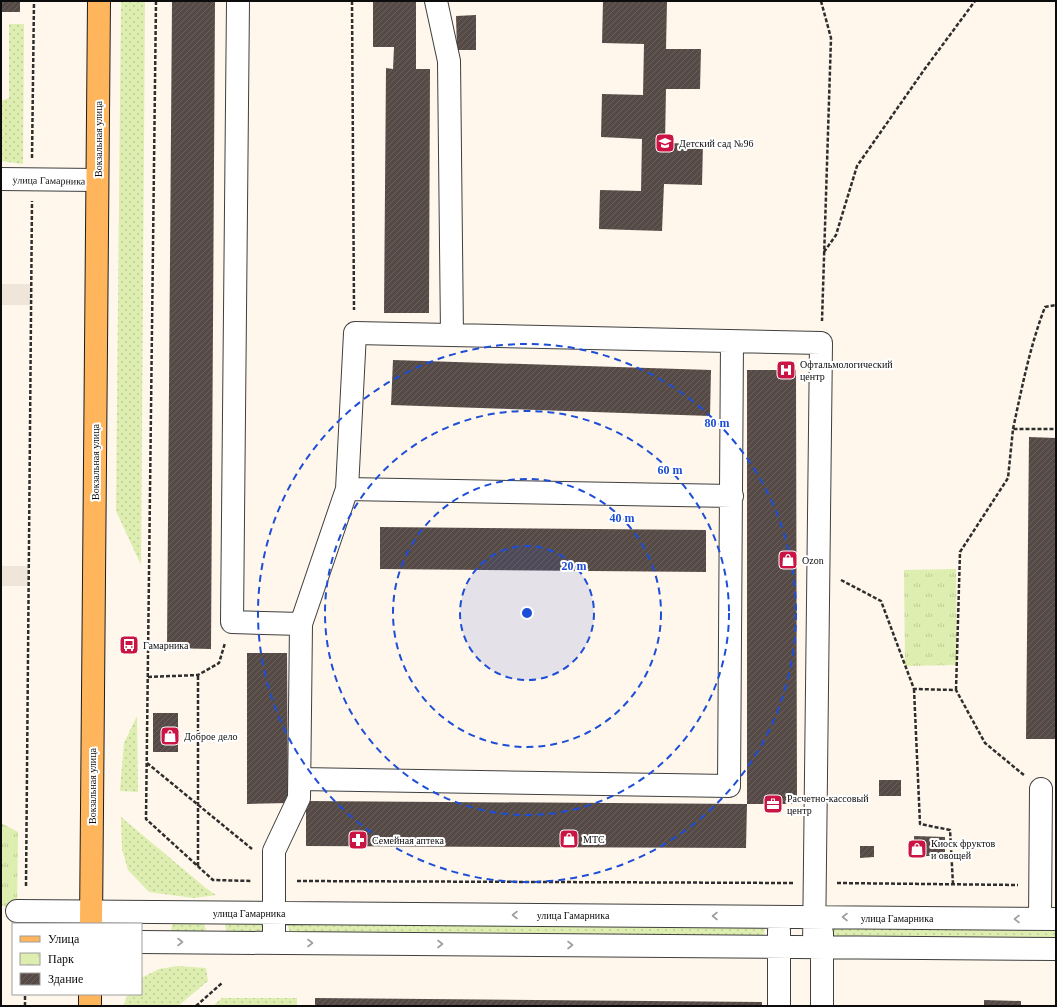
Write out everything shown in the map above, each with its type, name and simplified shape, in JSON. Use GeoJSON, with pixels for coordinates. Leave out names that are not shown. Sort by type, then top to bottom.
{"type":"FeatureCollection","features":[{"type":"Feature","properties":{"kind":"main road","name":"Вокзальная улица"},"geometry":{"type":"LineString","coordinates":[[91,918],[99,1]]}},
{"type":"Feature","properties":{"kind":"main road"},"geometry":{"type":"LineString","coordinates":[[90,995],[90,1006]]}},
{"type":"Feature","properties":{"kind":"street"},"geometry":{"type":"LineString","coordinates":[[238,1],[232,622],[301,624]]}},
{"type":"Feature","properties":{"kind":"street"},"geometry":{"type":"LineString","coordinates":[[436,1],[448,61],[452,335]]}},
{"type":"Feature","properties":{"kind":"street","name":"улица Гамарника"},"geometry":{"type":"LineString","coordinates":[[1,179],[97,180]]}},
{"type":"Feature","properties":{"kind":"street"},"geometry":{"type":"LineString","coordinates":[[274,942],[274,851],[299,798],[301,624],[347,489],[355,333],[821,343],[814,883],[818,917],[818,947],[822,1006]]}},
{"type":"Feature","properties":{"kind":"street"},"geometry":{"type":"LineString","coordinates":[[300,779],[729,786],[732,342]]}},
{"type":"Feature","properties":{"kind":"street"},"geometry":{"type":"LineString","coordinates":[[347,489],[732,496]]}},
{"type":"Feature","properties":{"kind":"street"},"geometry":{"type":"LineString","coordinates":[[1041,789],[1041,885],[1048,919]]}},
{"type":"Feature","properties":{"kind":"street","name":"улица Гамарника"},"geometry":{"type":"LineString","coordinates":[[9,908],[91,918],[274,913],[1048,919]]}},
{"type":"Feature","properties":{"kind":"street"},"geometry":{"type":"LineString","coordinates":[[9,908],[46,923]]}},
{"type":"Feature","properties":{"kind":"street"},"geometry":{"type":"LineString","coordinates":[[778,1006],[780,917]]}},
{"type":"Feature","properties":{"kind":"street"},"geometry":{"type":"LineString","coordinates":[[142,942],[1056,949]]}},
{"type":"Feature","properties":{"kind":"path"},"geometry":{"type":"LineString","coordinates":[[26,886],[34,1]]}},
{"type":"Feature","properties":{"kind":"path"},"geometry":{"type":"LineString","coordinates":[[156,1],[146,819],[213,880],[274,874],[814,883],[1041,885]]}},
{"type":"Feature","properties":{"kind":"path"},"geometry":{"type":"LineString","coordinates":[[352,1],[355,333]]}},
{"type":"Feature","properties":{"kind":"path"},"geometry":{"type":"LineString","coordinates":[[821,1],[831,38],[821,343]]}},
{"type":"Feature","properties":{"kind":"path"},"geometry":{"type":"LineString","coordinates":[[824,252],[836,236],[857,166],[924,70],[975,1]]}},
{"type":"Feature","properties":{"kind":"path"},"geometry":{"type":"LineString","coordinates":[[1041,789],[985,743],[956,690],[960,552],[1008,478],[1013,429],[1027,362],[1038,324],[1045,307],[1056,305]]}},
{"type":"Feature","properties":{"kind":"path"},"geometry":{"type":"LineString","coordinates":[[1013,429],[1056,429]]}},
{"type":"Feature","properties":{"kind":"path"},"geometry":{"type":"LineString","coordinates":[[818,567],[881,601],[914,689],[920,824],[950,830],[953,884]]}},
{"type":"Feature","properties":{"kind":"path"},"geometry":{"type":"LineString","coordinates":[[148,677],[198,675],[219,663],[232,622]]}},
{"type":"Feature","properties":{"kind":"path"},"geometry":{"type":"LineString","coordinates":[[198,675],[198,866]]}},
{"type":"Feature","properties":{"kind":"path"},"geometry":{"type":"LineString","coordinates":[[914,689],[956,690]]}},
{"type":"Feature","properties":{"kind":"path"},"geometry":{"type":"LineString","coordinates":[[147,763],[198,804],[274,874]]}},
{"type":"Feature","properties":{"kind":"path"},"geometry":{"type":"LineString","coordinates":[[196,1006],[222,983]]}},
{"type":"Feature","properties":{"kind":"path"},"geometry":{"type":"LineString","coordinates":[[25,995],[25,1006]]}},
{"type":"Feature","properties":{"kind":"green space"},"geometry":{"type":"Polygon","coordinates":[[[121,1],[145,1],[141,565],[116,511],[121,1]]]}},
{"type":"Feature","properties":{"kind":"green space"},"geometry":{"type":"Polygon","coordinates":[[[9,24],[24,24],[23,164],[1,161],[1,101],[9,98],[9,24]]]}},
{"type":"Feature","properties":{"kind":"green space"},"geometry":{"type":"Polygon","coordinates":[[[956,569],[957,665],[905,666],[904,570],[956,569]]]}},
{"type":"Feature","properties":{"kind":"green space"},"geometry":{"type":"Polygon","coordinates":[[[137,716],[138,792],[120,791],[124,743],[137,716]]]}},
{"type":"Feature","properties":{"kind":"green space"},"geometry":{"type":"Polygon","coordinates":[[[121,817],[216,895],[194,898],[149,892],[128,870],[122,849],[121,817]]]}},
{"type":"Feature","properties":{"kind":"green space"},"geometry":{"type":"Polygon","coordinates":[[[1,823],[18,832],[17,911],[1,905],[1,823]]]}},
{"type":"Feature","properties":{"kind":"green space"},"geometry":{"type":"Polygon","coordinates":[[[173,922],[203,922],[206,929],[203,932],[173,932],[171,929],[173,922]]]}},
{"type":"Feature","properties":{"kind":"green space"},"geometry":{"type":"Polygon","coordinates":[[[227,922],[262,922],[263,930],[261,933],[227,932],[225,925],[227,922]]]}},
{"type":"Feature","properties":{"kind":"green space"},"geometry":{"type":"Polygon","coordinates":[[[290,923],[763,926],[765,930],[763,937],[290,933],[288,926],[290,923]]]}},
{"type":"Feature","properties":{"kind":"green space"},"geometry":{"type":"Polygon","coordinates":[[[835,927],[1056,928],[1056,940],[834,937],[832,934],[835,927]]]}},
{"type":"Feature","properties":{"kind":"green space"},"geometry":{"type":"Polygon","coordinates":[[[178,966],[206,968],[208,981],[178,1006],[123,1006],[128,995],[142,995],[142,978],[159,969],[178,966]]]}},
{"type":"Feature","properties":{"kind":"green space"},"geometry":{"type":"Polygon","coordinates":[[[222,998],[297,998],[297,1006],[213,1006],[222,998]]]}},
{"type":"Feature","properties":{"kind":"shaded area"},"geometry":{"type":"Polygon","coordinates":[[[1,284],[31,284],[31,305],[1,305],[1,284]]]}},
{"type":"Feature","properties":{"kind":"shaded area"},"geometry":{"type":"Polygon","coordinates":[[[1,566],[29,566],[29,586],[1,586],[1,566]]]}},
{"type":"Feature","properties":{"kind":"building"},"geometry":{"type":"Polygon","coordinates":[[[2,1],[20,1],[20,12],[2,12],[2,1]]]}},
{"type":"Feature","properties":{"kind":"building"},"geometry":{"type":"Polygon","coordinates":[[[172,1],[215,1],[211,649],[167,648],[172,1]]]}},
{"type":"Feature","properties":{"kind":"building"},"geometry":{"type":"Polygon","coordinates":[[[373,1],[416,1],[416,69],[430,69],[429,313],[384,313],[386,68],[393,69],[394,47],[373,47],[373,1]]]}},
{"type":"Feature","properties":{"kind":"building"},"geometry":{"type":"Polygon","coordinates":[[[603,1],[667,2],[666,49],[701,49],[700,89],[666,89],[665,143],[703,144],[702,185],[664,184],[662,231],[599,229],[600,190],[641,191],[642,139],[601,137],[602,94],[643,95],[644,44],[602,43],[603,1]]]}},
{"type":"Feature","properties":{"kind":"building"},"geometry":{"type":"Polygon","coordinates":[[[476,15],[476,50],[457,50],[456,16],[476,15]]]}},
{"type":"Feature","properties":{"kind":"building"},"geometry":{"type":"Polygon","coordinates":[[[393,360],[711,370],[710,416],[391,405],[393,360]]]}},
{"type":"Feature","properties":{"kind":"building"},"geometry":{"type":"Polygon","coordinates":[[[747,370],[796,370],[797,804],[747,804],[747,370]]]}},
{"type":"Feature","properties":{"kind":"building"},"geometry":{"type":"Polygon","coordinates":[[[1029,437],[1056,438],[1056,739],[1026,739],[1029,437]]]}},
{"type":"Feature","properties":{"kind":"building"},"geometry":{"type":"Polygon","coordinates":[[[380,527],[706,530],[706,572],[380,569],[380,527]]]}},
{"type":"Feature","properties":{"kind":"building"},"geometry":{"type":"Polygon","coordinates":[[[247,653],[287,653],[288,803],[247,804],[247,653]]]}},
{"type":"Feature","properties":{"kind":"building"},"geometry":{"type":"Polygon","coordinates":[[[153,713],[178,713],[178,752],[153,752],[153,713]]]}},
{"type":"Feature","properties":{"kind":"building"},"geometry":{"type":"Polygon","coordinates":[[[879,780],[901,780],[901,796],[879,796],[879,780]]]}},
{"type":"Feature","properties":{"kind":"building"},"geometry":{"type":"Polygon","coordinates":[[[306,801],[747,804],[746,848],[306,846],[306,801]]]}},
{"type":"Feature","properties":{"kind":"building"},"geometry":{"type":"Polygon","coordinates":[[[914,836],[945,837],[945,856],[914,856],[914,836]]]}},
{"type":"Feature","properties":{"kind":"building"},"geometry":{"type":"Polygon","coordinates":[[[860,846],[874,846],[874,857],[860,858],[860,846]]]}},
{"type":"Feature","properties":{"kind":"building"},"geometry":{"type":"Polygon","coordinates":[[[315,998],[762,1002],[762,1006],[315,1006],[315,998]]]}},
{"type":"Feature","properties":{"kind":"building"},"geometry":{"type":"Polygon","coordinates":[[[984,1000],[1021,1001],[1021,1006],[984,1006],[984,1000]]]}},
{"type":"Feature","properties":{"kind":"place","name":"Детский сад №96"},"geometry":{"type":"Point","coordinates":[665,143]}},
{"type":"Feature","properties":{"kind":"place","name":"Офтальмологический центр"},"geometry":{"type":"Point","coordinates":[786,370]}},
{"type":"Feature","properties":{"kind":"place","name":"Ozon"},"geometry":{"type":"Point","coordinates":[788,560]}},
{"type":"Feature","properties":{"kind":"place","name":"Гамарника"},"geometry":{"type":"Point","coordinates":[129,645]}},
{"type":"Feature","properties":{"kind":"place","name":"Доброе дело"},"geometry":{"type":"Point","coordinates":[170,736]}},
{"type":"Feature","properties":{"kind":"place","name":"Расчетно-кассовый центр"},"geometry":{"type":"Point","coordinates":[773,804]}},
{"type":"Feature","properties":{"kind":"place","name":"МТС"},"geometry":{"type":"Point","coordinates":[569,839]}},
{"type":"Feature","properties":{"kind":"place","name":"Семейная аптека"},"geometry":{"type":"Point","coordinates":[358,840]}},
{"type":"Feature","properties":{"kind":"place","name":"Киоск фруктов и овощей"},"geometry":{"type":"Point","coordinates":[917,849]}}]}
